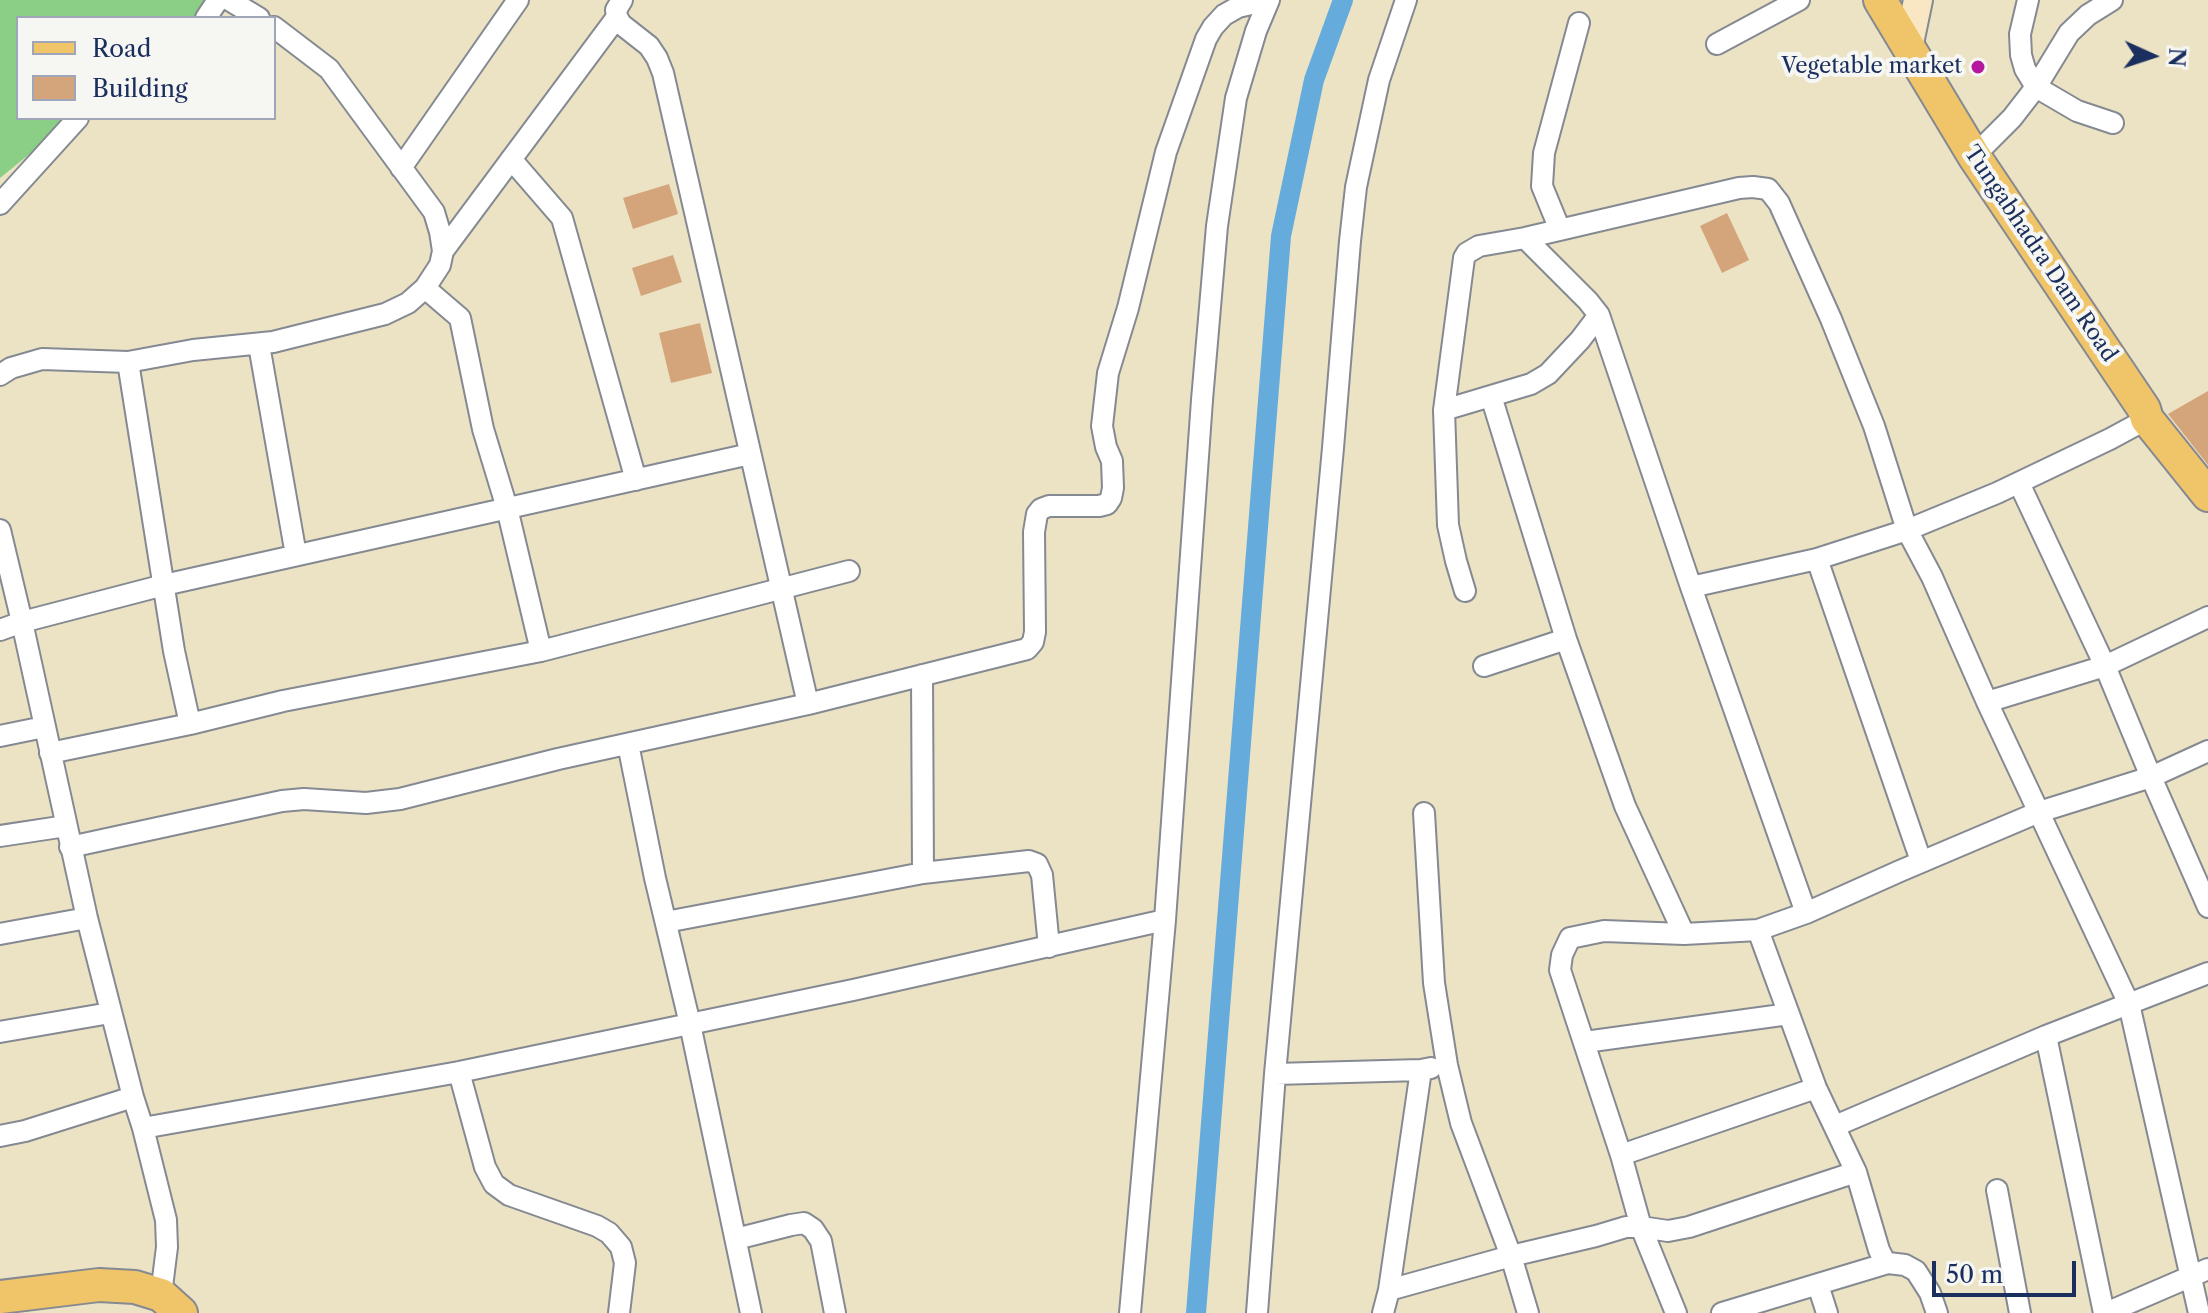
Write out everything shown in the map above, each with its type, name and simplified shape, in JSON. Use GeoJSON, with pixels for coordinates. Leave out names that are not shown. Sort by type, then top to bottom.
{"type":"FeatureCollection","features":[{"type":"Feature","properties":{"kind":"main road","name":"Tungabhadra Dam Road"},"geometry":{"type":"LineString","coordinates":[[1880,0],[1974,156],[2144,409],[2147,419],[2208,495]]}},
{"type":"Feature","properties":{"kind":"main road"},"geometry":{"type":"LineString","coordinates":[[0,1297],[99,1285],[135,1287],[171,1304]]}},
{"type":"Feature","properties":{"kind":"street"},"geometry":{"type":"LineString","coordinates":[[229,0],[256,16]]}},
{"type":"Feature","properties":{"kind":"street"},"geometry":{"type":"LineString","coordinates":[[401,168],[518,0]]}},
{"type":"Feature","properties":{"kind":"street"},"geometry":{"type":"LineString","coordinates":[[0,836],[68,837],[282,801],[304,799],[366,803],[400,799],[558,759],[808,704],[1027,649],[1033,642],[1035,632],[1034,532],[1037,514],[1049,506],[1099,506],[1107,504],[1111,498],[1112,461],[1102,426],[1108,373],[1128,308],[1166,152],[1206,39],[1224,15],[1238,7],[1268,0]]}},
{"type":"Feature","properties":{"kind":"street"},"geometry":{"type":"LineString","coordinates":[[1130,1313],[1165,920],[1217,226],[1236,98],[1268,0]]}},
{"type":"Feature","properties":{"kind":"street"},"geometry":{"type":"LineString","coordinates":[[1257,1313],[1275,1074],[1356,187],[1379,80],[1406,0]]}},
{"type":"Feature","properties":{"kind":"street"},"geometry":{"type":"LineString","coordinates":[[1717,44],[1799,0]]}},
{"type":"Feature","properties":{"kind":"street"},"geometry":{"type":"LineString","coordinates":[[1908,48],[1918,0]]}},
{"type":"Feature","properties":{"kind":"street"},"geometry":{"type":"LineString","coordinates":[[2028,0],[2020,34],[2021,55],[2036,87],[2077,111],[2113,123]]}},
{"type":"Feature","properties":{"kind":"street"},"geometry":{"type":"LineString","coordinates":[[1974,156],[2012,118],[2036,87],[2069,33],[2088,15],[2112,0]]}},
{"type":"Feature","properties":{"kind":"street"},"geometry":{"type":"LineString","coordinates":[[443,251],[619,9]]}},
{"type":"Feature","properties":{"kind":"street"},"geometry":{"type":"LineString","coordinates":[[619,9],[621,24],[649,46],[663,73],[808,704]]}},
{"type":"Feature","properties":{"kind":"street"},"geometry":{"type":"LineString","coordinates":[[1560,230],[1542,186],[1544,153],[1579,23]]}},
{"type":"Feature","properties":{"kind":"street"},"geometry":{"type":"LineString","coordinates":[[0,375],[11,368],[42,359],[128,362],[193,350],[259,345],[385,314],[408,303],[425,288],[440,265],[443,251],[434,212],[329,69],[276,29]]}},
{"type":"Feature","properties":{"kind":"street"},"geometry":{"type":"LineString","coordinates":[[0,204],[76,120]]}},
{"type":"Feature","properties":{"kind":"street"},"geometry":{"type":"LineString","coordinates":[[511,159],[562,218],[636,480]]}},
{"type":"Feature","properties":{"kind":"street"},"geometry":{"type":"LineString","coordinates":[[1465,591],[1448,525],[1444,410],[1467,253],[1479,246],[1739,188],[1768,189],[1779,203],[1831,319],[1874,426],[1907,530],[1932,577],[1987,702],[2129,1004],[2199,1272],[2199,1313]]}},
{"type":"Feature","properties":{"kind":"street"},"geometry":{"type":"LineString","coordinates":[[1525,238],[1599,315],[1806,913]]}},
{"type":"Feature","properties":{"kind":"street"},"geometry":{"type":"LineString","coordinates":[[425,288],[460,318],[483,429],[507,508],[541,651]]}},
{"type":"Feature","properties":{"kind":"street"},"geometry":{"type":"LineString","coordinates":[[1444,410],[1531,384],[1548,374],[1599,315]]}},
{"type":"Feature","properties":{"kind":"street"},"geometry":{"type":"LineString","coordinates":[[259,345],[296,555]]}},
{"type":"Feature","properties":{"kind":"street"},"geometry":{"type":"LineString","coordinates":[[128,362],[174,651],[190,724]]}},
{"type":"Feature","properties":{"kind":"street"},"geometry":{"type":"LineString","coordinates":[[1491,396],[1566,639],[1625,806],[1684,934]]}},
{"type":"Feature","properties":{"kind":"street"},"geometry":{"type":"LineString","coordinates":[[1691,587],[1817,559],[1907,530],[2019,483],[2147,419]]}},
{"type":"Feature","properties":{"kind":"street"},"geometry":{"type":"LineString","coordinates":[[0,630],[164,585],[750,454]]}},
{"type":"Feature","properties":{"kind":"street"},"geometry":{"type":"LineString","coordinates":[[2019,483],[2105,666],[2208,907]]}},
{"type":"Feature","properties":{"kind":"street"},"geometry":{"type":"LineString","coordinates":[[0,530],[87,918],[166,1220],[171,1304]]}},
{"type":"Feature","properties":{"kind":"street"},"geometry":{"type":"LineString","coordinates":[[1817,559],[1921,861]]}},
{"type":"Feature","properties":{"kind":"street"},"geometry":{"type":"LineString","coordinates":[[50,753],[283,701],[541,651],[849,571]]}},
{"type":"Feature","properties":{"kind":"street"},"geometry":{"type":"LineString","coordinates":[[1987,702],[2105,666],[2208,617]]}},
{"type":"Feature","properties":{"kind":"street"},"geometry":{"type":"LineString","coordinates":[[1484,666],[1566,639]]}},
{"type":"Feature","properties":{"kind":"street"},"geometry":{"type":"LineString","coordinates":[[922,675],[923,873]]}},
{"type":"Feature","properties":{"kind":"street"},"geometry":{"type":"LineString","coordinates":[[0,736],[44,727]]}},
{"type":"Feature","properties":{"kind":"street"},"geometry":{"type":"LineString","coordinates":[[628,744],[751,1313]]}},
{"type":"Feature","properties":{"kind":"street"},"geometry":{"type":"LineString","coordinates":[[1676,1313],[1641,1227],[1621,1155],[1560,970],[1562,955],[1570,938],[1604,931],[1684,934],[1758,930],[1806,913],[2039,812],[2151,777],[2208,751]]}},
{"type":"Feature","properties":{"kind":"street"},"geometry":{"type":"LineString","coordinates":[[1424,813],[1434,983],[1447,1065],[1461,1123],[1511,1256],[1528,1313]]}},
{"type":"Feature","properties":{"kind":"street"},"geometry":{"type":"LineString","coordinates":[[666,922],[923,873],[1029,861],[1037,864],[1042,875],[1049,947]]}},
{"type":"Feature","properties":{"kind":"street"},"geometry":{"type":"LineString","coordinates":[[0,934],[87,918]]}},
{"type":"Feature","properties":{"kind":"street"},"geometry":{"type":"LineString","coordinates":[[143,1128],[459,1072],[853,990],[1165,920]]}},
{"type":"Feature","properties":{"kind":"street"},"geometry":{"type":"LineString","coordinates":[[1758,930],[1816,1088],[1856,1172],[1879,1250],[1888,1263]]}},
{"type":"Feature","properties":{"kind":"street"},"geometry":{"type":"LineString","coordinates":[[1835,1126],[2046,1036],[2208,973]]}},
{"type":"Feature","properties":{"kind":"street"},"geometry":{"type":"LineString","coordinates":[[0,1032],[110,1013]]}},
{"type":"Feature","properties":{"kind":"street"},"geometry":{"type":"LineString","coordinates":[[1585,1042],[1789,1014]]}},
{"type":"Feature","properties":{"kind":"street"},"geometry":{"type":"LineString","coordinates":[[2046,1036],[2105,1313],[2199,1272]]}},
{"type":"Feature","properties":{"kind":"street"},"geometry":{"type":"LineString","coordinates":[[1275,1074],[1421,1070],[1447,1065]]}},
{"type":"Feature","properties":{"kind":"street"},"geometry":{"type":"LineString","coordinates":[[1383,1313],[1421,1070]]}},
{"type":"Feature","properties":{"kind":"street"},"geometry":{"type":"LineString","coordinates":[[459,1072],[485,1167],[494,1184],[509,1195],[597,1226],[609,1233],[621,1247],[625,1263],[619,1313]]}},
{"type":"Feature","properties":{"kind":"street"},"geometry":{"type":"LineString","coordinates":[[1621,1155],[1816,1088]]}},
{"type":"Feature","properties":{"kind":"street"},"geometry":{"type":"LineString","coordinates":[[0,1136],[133,1097]]}},
{"type":"Feature","properties":{"kind":"street"},"geometry":{"type":"LineString","coordinates":[[1389,1290],[1626,1227],[1668,1231],[1689,1227],[1856,1172]]}},
{"type":"Feature","properties":{"kind":"street"},"geometry":{"type":"LineString","coordinates":[[1997,1190],[2020,1313]]}},
{"type":"Feature","properties":{"kind":"street"},"geometry":{"type":"LineString","coordinates":[[736,1239],[804,1223],[813,1229],[821,1241],[835,1313]]}},
{"type":"Feature","properties":{"kind":"street"},"geometry":{"type":"LineString","coordinates":[[1722,1313],[1888,1263],[1905,1265],[1916,1271],[1930,1293],[1937,1313]]}},
{"type":"Feature","properties":{"kind":"street"},"geometry":{"type":"LineString","coordinates":[[1818,1285],[1827,1313]]}},
{"type":"Feature","properties":{"kind":"green space"},"geometry":{"type":"Polygon","coordinates":[[[0,0],[219,0],[199,16],[16,16],[16,120],[72,120],[0,178],[0,0]]]}},
{"type":"Feature","properties":{"kind":"building"},"geometry":{"type":"Polygon","coordinates":[[[669,184],[678,214],[633,229],[623,198],[669,184]]]}},
{"type":"Feature","properties":{"kind":"building"},"geometry":{"type":"Polygon","coordinates":[[[1727,213],[1749,260],[1722,273],[1700,226],[1727,213]]]}},
{"type":"Feature","properties":{"kind":"building"},"geometry":{"type":"Polygon","coordinates":[[[673,255],[682,282],[641,296],[632,268],[673,255]]]}},
{"type":"Feature","properties":{"kind":"building"},"geometry":{"type":"Polygon","coordinates":[[[700,323],[712,373],[671,383],[659,333],[700,323]]]}},
{"type":"Feature","properties":{"kind":"building"},"geometry":{"type":"Polygon","coordinates":[[[2208,391],[2208,465],[2168,414],[2208,391]]]}},
{"type":"Feature","properties":{"kind":"waterway"},"geometry":{"type":"LineString","coordinates":[[1196,1313],[1281,236],[1314,80],[1343,0]]}},
{"type":"Feature","properties":{"kind":"place","name":"Vegetable market"},"geometry":{"type":"Point","coordinates":[1978,67]}}]}
